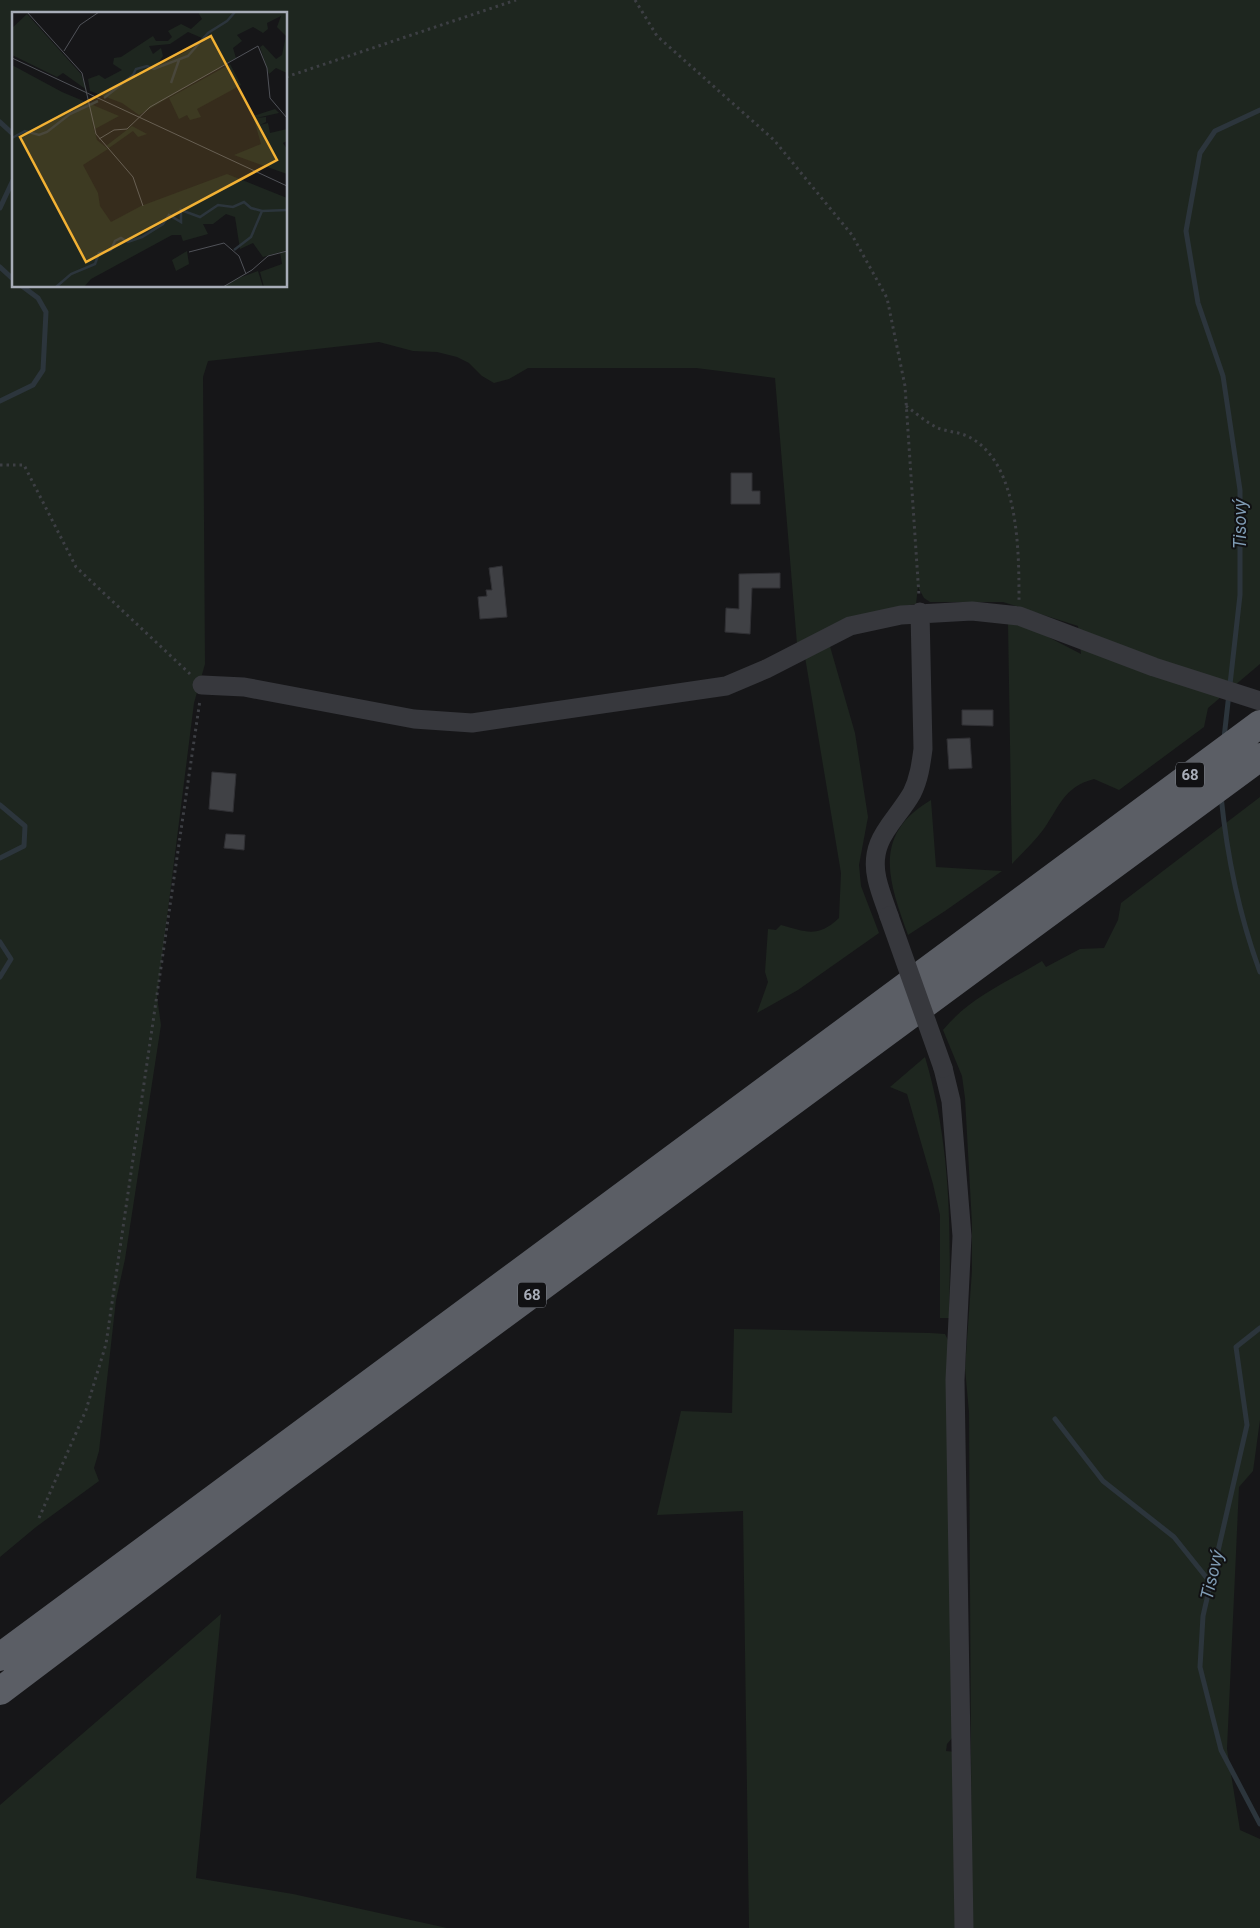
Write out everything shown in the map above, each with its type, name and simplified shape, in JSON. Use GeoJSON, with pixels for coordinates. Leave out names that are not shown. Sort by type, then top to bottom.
{"type":"FeatureCollection","features":[{"type":"Feature","properties":{"kind":"highway","name":"68"},"geometry":{"type":"LineString","coordinates":[[0,1657],[1260,724]]}},
{"type":"Feature","properties":{"kind":"highway","name":"68"},"geometry":{"type":"LineString","coordinates":[[0,1691],[266,1490],[1260,757]]}},
{"type":"Feature","properties":{"kind":"street"},"geometry":{"type":"LineString","coordinates":[[202,685],[244,687],[414,719],[472,724],[726,686],[766,669],[850,626],[870,620],[920,612],[972,611],[1019,616],[1154,667],[1260,701]]}},
{"type":"Feature","properties":{"kind":"street"},"geometry":{"type":"LineString","coordinates":[[920,612],[923,748],[920,771],[912,793],[882,834],[876,856],[877,878],[943,1068],[951,1101],[962,1236],[955,1380],[964,1928]]}},
{"type":"Feature","properties":{"kind":"path"},"geometry":{"type":"LineString","coordinates":[[288,76],[516,0]]}},
{"type":"Feature","properties":{"kind":"path"},"geometry":{"type":"LineString","coordinates":[[635,0],[657,36],[774,140],[852,235],[887,298],[905,386],[920,612]]}},
{"type":"Feature","properties":{"kind":"path"},"geometry":{"type":"LineString","coordinates":[[906,406],[937,428],[971,438],[994,460],[1010,492],[1018,551],[1019,616]]}},
{"type":"Feature","properties":{"kind":"path"},"geometry":{"type":"LineString","coordinates":[[0,465],[24,466],[76,566],[202,685],[140,1124],[106,1344],[86,1410],[39,1518]]}},
{"type":"Feature","properties":{"kind":"shaded area"},"geometry":{"type":"Polygon","coordinates":[[[0,0],[1260,0],[1260,664],[1208,708],[1204,727],[1119,790],[1094,779],[1075,787],[1063,799],[1049,822],[1012,864],[1008,623],[1031,628],[1081,654],[1078,626],[1003,602],[930,602],[924,598],[918,587],[916,604],[893,608],[797,644],[775,378],[696,368],[528,368],[509,379],[494,383],[482,376],[469,363],[457,357],[437,352],[413,351],[379,342],[208,361],[203,377],[205,664],[194,703],[157,997],[161,1025],[125,1259],[116,1300],[99,1451],[94,1468],[99,1481],[36,1527],[0,1557],[0,0]]]}},
{"type":"Feature","properties":{"kind":"shaded area"},"geometry":{"type":"Polygon","coordinates":[[[829,643],[855,733],[868,817],[859,865],[861,886],[879,933],[798,990],[757,1013],[768,982],[765,972],[768,929],[776,930],[781,925],[811,932],[818,931],[825,929],[839,918],[841,873],[805,657],[829,643]]]}},
{"type":"Feature","properties":{"kind":"shaded area"},"geometry":{"type":"Polygon","coordinates":[[[1260,797],[1260,1420],[1253,1471],[1239,1487],[1227,1749],[1240,1830],[1260,1839],[1260,1928],[972,1928],[969,1412],[965,1368],[972,1270],[972,1224],[965,1098],[962,1076],[943,1030],[977,999],[1042,961],[1046,967],[1080,949],[1104,948],[1118,920],[1121,903],[1260,797]]]}},
{"type":"Feature","properties":{"kind":"shaded area"},"geometry":{"type":"Polygon","coordinates":[[[931,800],[936,867],[1002,871],[908,935],[891,878],[892,844],[899,828],[912,814],[931,800]]]}},
{"type":"Feature","properties":{"kind":"shaded area"},"geometry":{"type":"Polygon","coordinates":[[[925,1057],[934,1090],[945,1154],[950,1251],[949,1318],[940,1318],[940,1215],[933,1184],[907,1094],[890,1087],[925,1057]]]}},
{"type":"Feature","properties":{"kind":"shaded area"},"geometry":{"type":"Polygon","coordinates":[[[734,1329],[930,1333],[945,1334],[948,1340],[953,1737],[947,1744],[946,1751],[955,1752],[958,1928],[749,1928],[743,1511],[657,1515],[681,1411],[732,1413],[734,1329]]]}},
{"type":"Feature","properties":{"kind":"shaded area"},"geometry":{"type":"Polygon","coordinates":[[[221,1614],[196,1878],[293,1894],[447,1928],[0,1928],[0,1805],[221,1614]]]}},
{"type":"Feature","properties":{"kind":"building"},"geometry":{"type":"Polygon","coordinates":[[[731,473],[752,473],[752,491],[760,491],[760,504],[731,504],[731,473]]]}},
{"type":"Feature","properties":{"kind":"building"},"geometry":{"type":"Polygon","coordinates":[[[502,566],[507,617],[480,619],[478,597],[487,596],[486,590],[492,590],[489,568],[502,566]]]}},
{"type":"Feature","properties":{"kind":"building"},"geometry":{"type":"Polygon","coordinates":[[[780,573],[780,588],[752,588],[750,634],[725,632],[726,608],[739,609],[739,574],[780,573]]]}},
{"type":"Feature","properties":{"kind":"building"},"geometry":{"type":"Polygon","coordinates":[[[962,710],[993,710],[993,726],[962,725],[962,710]]]}},
{"type":"Feature","properties":{"kind":"building"},"geometry":{"type":"Polygon","coordinates":[[[970,738],[972,768],[949,769],[947,739],[970,738]]]}},
{"type":"Feature","properties":{"kind":"building"},"geometry":{"type":"Polygon","coordinates":[[[212,772],[236,774],[233,812],[209,809],[212,772]]]}},
{"type":"Feature","properties":{"kind":"building"},"geometry":{"type":"Polygon","coordinates":[[[226,834],[245,835],[244,850],[224,848],[226,834]]]}},
{"type":"Feature","properties":{"kind":"waterway","name":"Tisový"},"geometry":{"type":"LineString","coordinates":[[1224,738],[1240,595],[1240,490],[1223,376],[1198,303],[1186,231],[1200,153],[1215,131],[1260,110]]}},
{"type":"Feature","properties":{"kind":"waterway"},"geometry":{"type":"LineString","coordinates":[[0,122],[12,133]]}},
{"type":"Feature","properties":{"kind":"waterway"},"geometry":{"type":"LineString","coordinates":[[0,208],[12,182]]}},
{"type":"Feature","properties":{"kind":"waterway"},"geometry":{"type":"LineString","coordinates":[[0,267],[12,278]]}},
{"type":"Feature","properties":{"kind":"waterway"},"geometry":{"type":"LineString","coordinates":[[0,401],[33,385],[43,370],[46,312],[38,298],[25,288]]}},
{"type":"Feature","properties":{"kind":"waterway","name":"Tisový"},"geometry":{"type":"LineString","coordinates":[[1221,796],[1235,885],[1246,929],[1260,972]]}},
{"type":"Feature","properties":{"kind":"waterway"},"geometry":{"type":"LineString","coordinates":[[0,805],[25,826],[24,846],[0,858]]}},
{"type":"Feature","properties":{"kind":"waterway"},"geometry":{"type":"LineString","coordinates":[[0,942],[11,959],[0,977]]}},
{"type":"Feature","properties":{"kind":"waterway","name":"Tisový"},"geometry":{"type":"LineString","coordinates":[[1260,1328],[1236,1347],[1247,1425],[1203,1616],[1200,1667],[1221,1750],[1260,1824]]}},
{"type":"Feature","properties":{"kind":"waterway"},"geometry":{"type":"LineString","coordinates":[[1055,1419],[1103,1481],[1174,1537],[1210,1582]]}}]}
